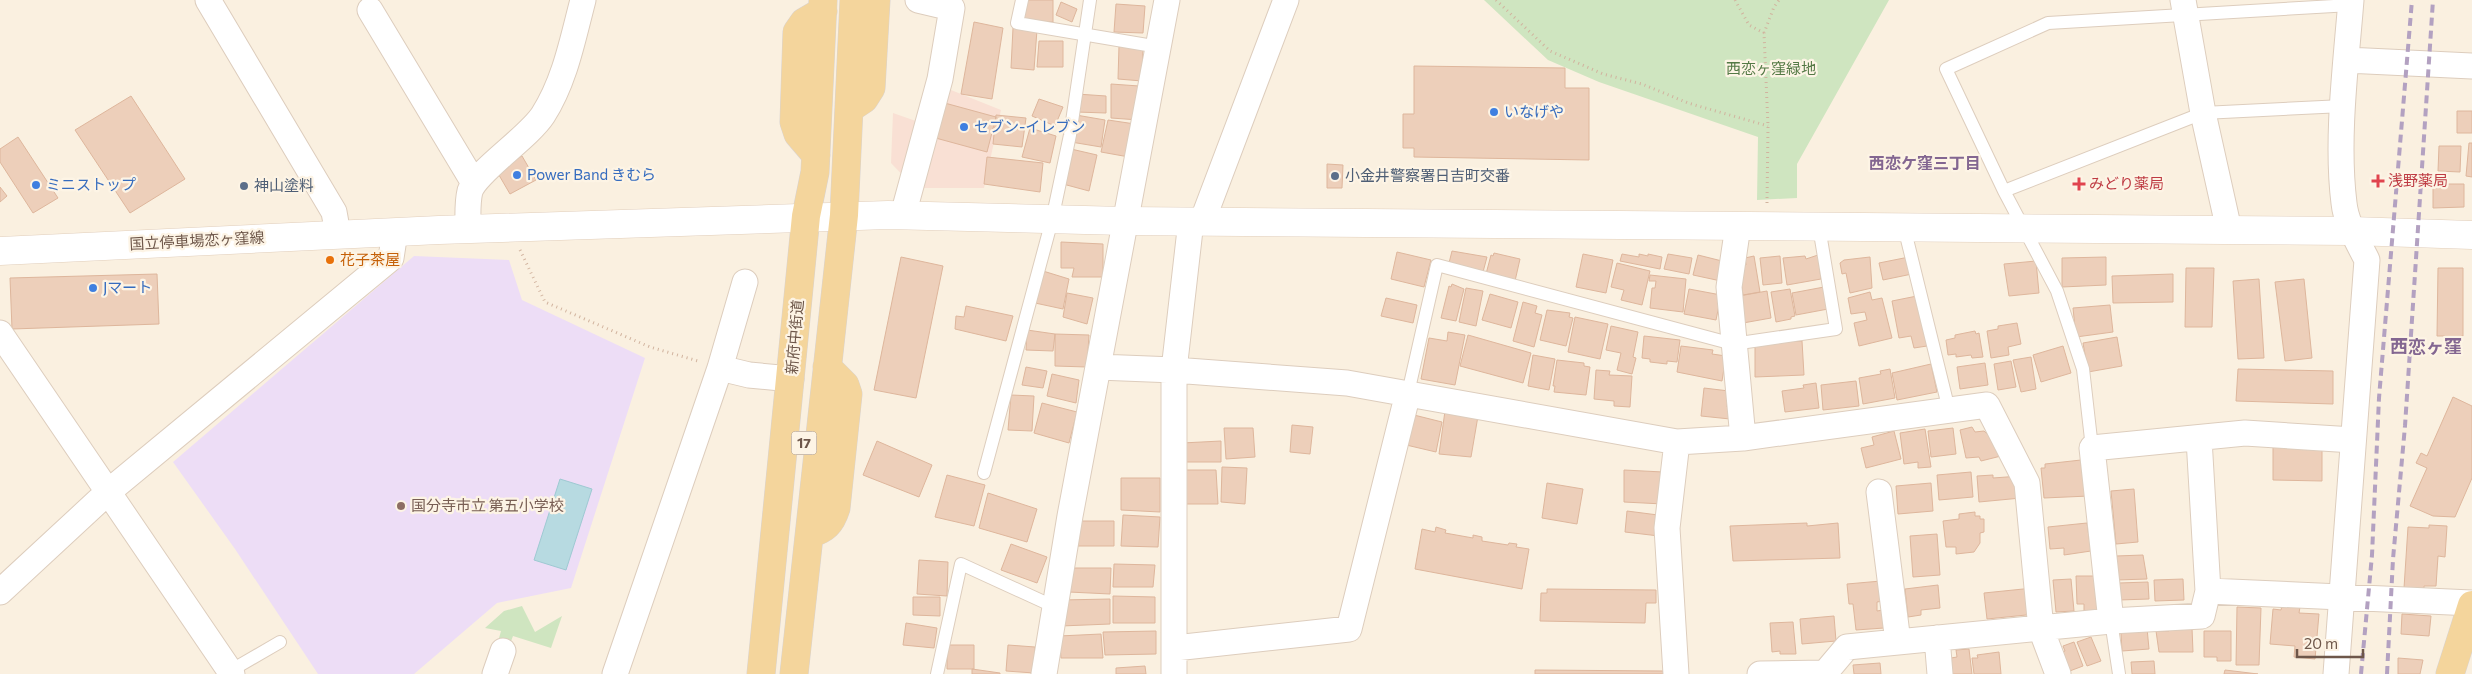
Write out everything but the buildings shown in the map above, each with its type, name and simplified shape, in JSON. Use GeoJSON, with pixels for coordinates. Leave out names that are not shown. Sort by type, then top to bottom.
{"type":"FeatureCollection","features":[{"type":"Feature","properties":{"kind":"main road","name":"17"},"geometry":{"type":"LineString","coordinates":[[794,674],[844,215],[854,0]]}},
{"type":"Feature","properties":{"kind":"main road"},"geometry":{"type":"LineString","coordinates":[[849,109],[864,99],[871,88],[876,0]]}},
{"type":"Feature","properties":{"kind":"main road","name":"新府中街道"},"geometry":{"type":"LineString","coordinates":[[761,674],[806,216],[815,172],[823,5]]}},
{"type":"Feature","properties":{"kind":"main road","name":"新府中街道"},"geometry":{"type":"LineString","coordinates":[[767,674],[793,551],[826,242],[833,227],[844,215]]}},
{"type":"Feature","properties":{"kind":"main road"},"geometry":{"type":"LineString","coordinates":[[2450,674],[2472,604]]}},
{"type":"Feature","properties":{"kind":"street"},"geometry":{"type":"LineString","coordinates":[[208,0],[334,212],[338,234]]}},
{"type":"Feature","properties":{"kind":"street"},"geometry":{"type":"LineString","coordinates":[[468,229],[468,204],[474,183],[534,128],[544,113],[564,72],[583,0]]}},
{"type":"Feature","properties":{"kind":"street"},"geometry":{"type":"LineString","coordinates":[[903,215],[940,80],[952,4],[918,0]]}},
{"type":"Feature","properties":{"kind":"street"},"geometry":{"type":"LineString","coordinates":[[1044,674],[1070,516],[1167,0]]}},
{"type":"Feature","properties":{"kind":"street"},"geometry":{"type":"LineString","coordinates":[[1174,674],[1174,370],[1196,221],[1286,0]]}},
{"type":"Feature","properties":{"kind":"street"},"geometry":{"type":"LineString","coordinates":[[2336,674],[2367,260],[2352,231],[2344,204],[2343,106],[2351,2]]}},
{"type":"Feature","properties":{"kind":"street"},"geometry":{"type":"LineString","coordinates":[[2184,7],[2203,113],[2229,230]]}},
{"type":"Feature","properties":{"kind":"street"},"geometry":{"type":"LineString","coordinates":[[370,10],[474,183]]}},
{"type":"Feature","properties":{"kind":"street"},"geometry":{"type":"LineString","coordinates":[[2346,60],[2472,66]]}},
{"type":"Feature","properties":{"kind":"street","name":"国立停車場恋ヶ窪線"},"geometry":{"type":"LineString","coordinates":[[0,251],[338,234],[844,215],[1124,221],[2352,231],[2472,235]]}},
{"type":"Feature","properties":{"kind":"street"},"geometry":{"type":"LineString","coordinates":[[1738,226],[1729,287],[1732,344],[1743,438]]}},
{"type":"Feature","properties":{"kind":"street"},"geometry":{"type":"LineString","coordinates":[[0,592],[108,492],[391,258],[395,232]]}},
{"type":"Feature","properties":{"kind":"street"},"geometry":{"type":"LineString","coordinates":[[615,674],[720,368],[745,282]]}},
{"type":"Feature","properties":{"kind":"street"},"geometry":{"type":"LineString","coordinates":[[0,333],[231,673]]}},
{"type":"Feature","properties":{"kind":"street"},"geometry":{"type":"LineString","coordinates":[[1098,367],[1174,370],[1347,383],[1677,442],[1743,438],[1987,405],[2027,484],[2041,629],[2058,674]]}},
{"type":"Feature","properties":{"kind":"street"},"geometry":{"type":"LineString","coordinates":[[720,368],[749,375],[791,379]]}},
{"type":"Feature","properties":{"kind":"street"},"geometry":{"type":"LineString","coordinates":[[1175,648],[1349,629],[1408,393]]}},
{"type":"Feature","properties":{"kind":"street"},"geometry":{"type":"LineString","coordinates":[[2111,621],[2092,448],[2245,433],[2353,440]]}},
{"type":"Feature","properties":{"kind":"street"},"geometry":{"type":"LineString","coordinates":[[1760,674],[1825,673],[1848,647],[2111,621],[2202,616],[2208,591],[2199,439]]}},
{"type":"Feature","properties":{"kind":"street"},"geometry":{"type":"LineString","coordinates":[[1676,674],[1667,528],[1677,442]]}},
{"type":"Feature","properties":{"kind":"street"},"geometry":{"type":"LineString","coordinates":[[1879,492],[1898,642]]}},
{"type":"Feature","properties":{"kind":"street"},"geometry":{"type":"LineString","coordinates":[[2208,591],[2342,596],[2472,604]]}},
{"type":"Feature","properties":{"kind":"street"},"geometry":{"type":"LineString","coordinates":[[1936,638],[1940,674]]}},
{"type":"Feature","properties":{"kind":"lane"},"geometry":{"type":"LineString","coordinates":[[1022,0],[1017,23],[1159,47]]}},
{"type":"Feature","properties":{"kind":"lane"},"geometry":{"type":"LineString","coordinates":[[984,474],[1052,220],[1070,135],[1090,0]]}},
{"type":"Feature","properties":{"kind":"lane"},"geometry":{"type":"LineString","coordinates":[[2092,448],[2083,369],[2057,290],[2004,191],[1946,69],[2048,23],[2184,7],[2351,2]]}},
{"type":"Feature","properties":{"kind":"lane"},"geometry":{"type":"LineString","coordinates":[[2004,191],[2203,113],[2343,106]]}},
{"type":"Feature","properties":{"kind":"lane"},"geometry":{"type":"LineString","coordinates":[[1408,393],[1437,265],[1732,344],[1836,329],[1818,227]]}},
{"type":"Feature","properties":{"kind":"lane"},"geometry":{"type":"LineString","coordinates":[[1904,227],[1948,410]]}},
{"type":"Feature","properties":{"kind":"lane"},"geometry":{"type":"LineString","coordinates":[[937,674],[961,564],[1056,607]]}},
{"type":"Feature","properties":{"kind":"lane"},"geometry":{"type":"LineString","coordinates":[[2111,621],[2119,674]]}},
{"type":"Feature","properties":{"kind":"lane"},"geometry":{"type":"LineString","coordinates":[[231,673],[280,642]]}},
{"type":"Feature","properties":{"kind":"path"},"geometry":{"type":"LineString","coordinates":[[1496,0],[1550,51],[1603,74],[1642,84],[1688,104],[1768,126]]}},
{"type":"Feature","properties":{"kind":"path"},"geometry":{"type":"LineString","coordinates":[[1735,0],[1749,24],[1764,33]]}},
{"type":"Feature","properties":{"kind":"path"},"geometry":{"type":"LineString","coordinates":[[1767,172],[1768,126],[1764,33],[1774,7],[1779,0]]}},
{"type":"Feature","properties":{"kind":"path"},"geometry":{"type":"LineString","coordinates":[[510,227],[545,302],[650,347],[720,368]]}},
{"type":"Feature","properties":{"kind":"shaded area"},"geometry":{"type":"Polygon","coordinates":[[[946,88],[1001,110],[984,188],[915,188],[891,163],[893,113],[933,127],[946,88]]]}},
{"type":"Feature","properties":{"kind":"shaded area","name":"国分寺市立 第五小学校"},"geometry":{"type":"Polygon","coordinates":[[[414,256],[509,260],[522,300],[645,358],[571,588],[497,603],[414,674],[318,674],[235,549],[173,462],[414,256]]]}},
{"type":"Feature","properties":{"kind":"green space","name":"西恋ヶ窪緑地"},"geometry":{"type":"Polygon","coordinates":[[[1484,0],[1889,0],[1797,164],[1797,198],[1757,200],[1758,137],[1599,82],[1548,60],[1484,0]]]}},
{"type":"Feature","properties":{"kind":"green space"},"geometry":{"type":"Polygon","coordinates":[[[522,606],[535,632],[562,616],[551,648],[513,636],[507,652],[496,649],[501,631],[485,628],[504,611],[522,606]]]}},
{"type":"Feature","properties":{"kind":"water"},"geometry":{"type":"Polygon","coordinates":[[[560,479],[592,489],[566,570],[534,560],[560,479]]]}},
{"type":"Feature","properties":{"kind":"railway"},"geometry":{"type":"LineString","coordinates":[[2361,674],[2372,555],[2379,398],[2412,0]]}},
{"type":"Feature","properties":{"kind":"railway"},"geometry":{"type":"LineString","coordinates":[[2387,674],[2393,559],[2405,426],[2433,0]]}},
{"type":"Feature","properties":{"kind":"place","name":"いなげや"},"geometry":{"type":"Point","coordinates":[1494,112]}},
{"type":"Feature","properties":{"kind":"place","name":"セブン-イレブン"},"geometry":{"type":"Point","coordinates":[964,127]}},
{"type":"Feature","properties":{"kind":"place","name":"Power Band きむら"},"geometry":{"type":"Point","coordinates":[517,175]}},
{"type":"Feature","properties":{"kind":"place","name":"小金井警察署日吉町交番"},"geometry":{"type":"Point","coordinates":[1335,176]}},
{"type":"Feature","properties":{"kind":"place","name":"浅野薬局"},"geometry":{"type":"Point","coordinates":[2378,181]}},
{"type":"Feature","properties":{"kind":"place","name":"みどり薬局"},"geometry":{"type":"Point","coordinates":[2079,184]}},
{"type":"Feature","properties":{"kind":"place","name":"ミニストップ"},"geometry":{"type":"Point","coordinates":[36,185]}},
{"type":"Feature","properties":{"kind":"place","name":"神山塗料"},"geometry":{"type":"Point","coordinates":[244,186]}},
{"type":"Feature","properties":{"kind":"place","name":"花子茶屋"},"geometry":{"type":"Point","coordinates":[330,260]}},
{"type":"Feature","properties":{"kind":"place","name":"Jマート"},"geometry":{"type":"Point","coordinates":[93,288]}},
{"type":"Feature","properties":{"kind":"place","name":"国分寺市立 第五小学校"},"geometry":{"type":"Point","coordinates":[401,506]}},
{"type":"Feature","properties":{"kind":"district","name":"西恋ケ窪三丁目"},"geometry":{"type":"Point","coordinates":[1925,163]}},
{"type":"Feature","properties":{"kind":"district","name":"西恋ヶ窪"},"geometry":{"type":"Point","coordinates":[2426,347]}}]}
